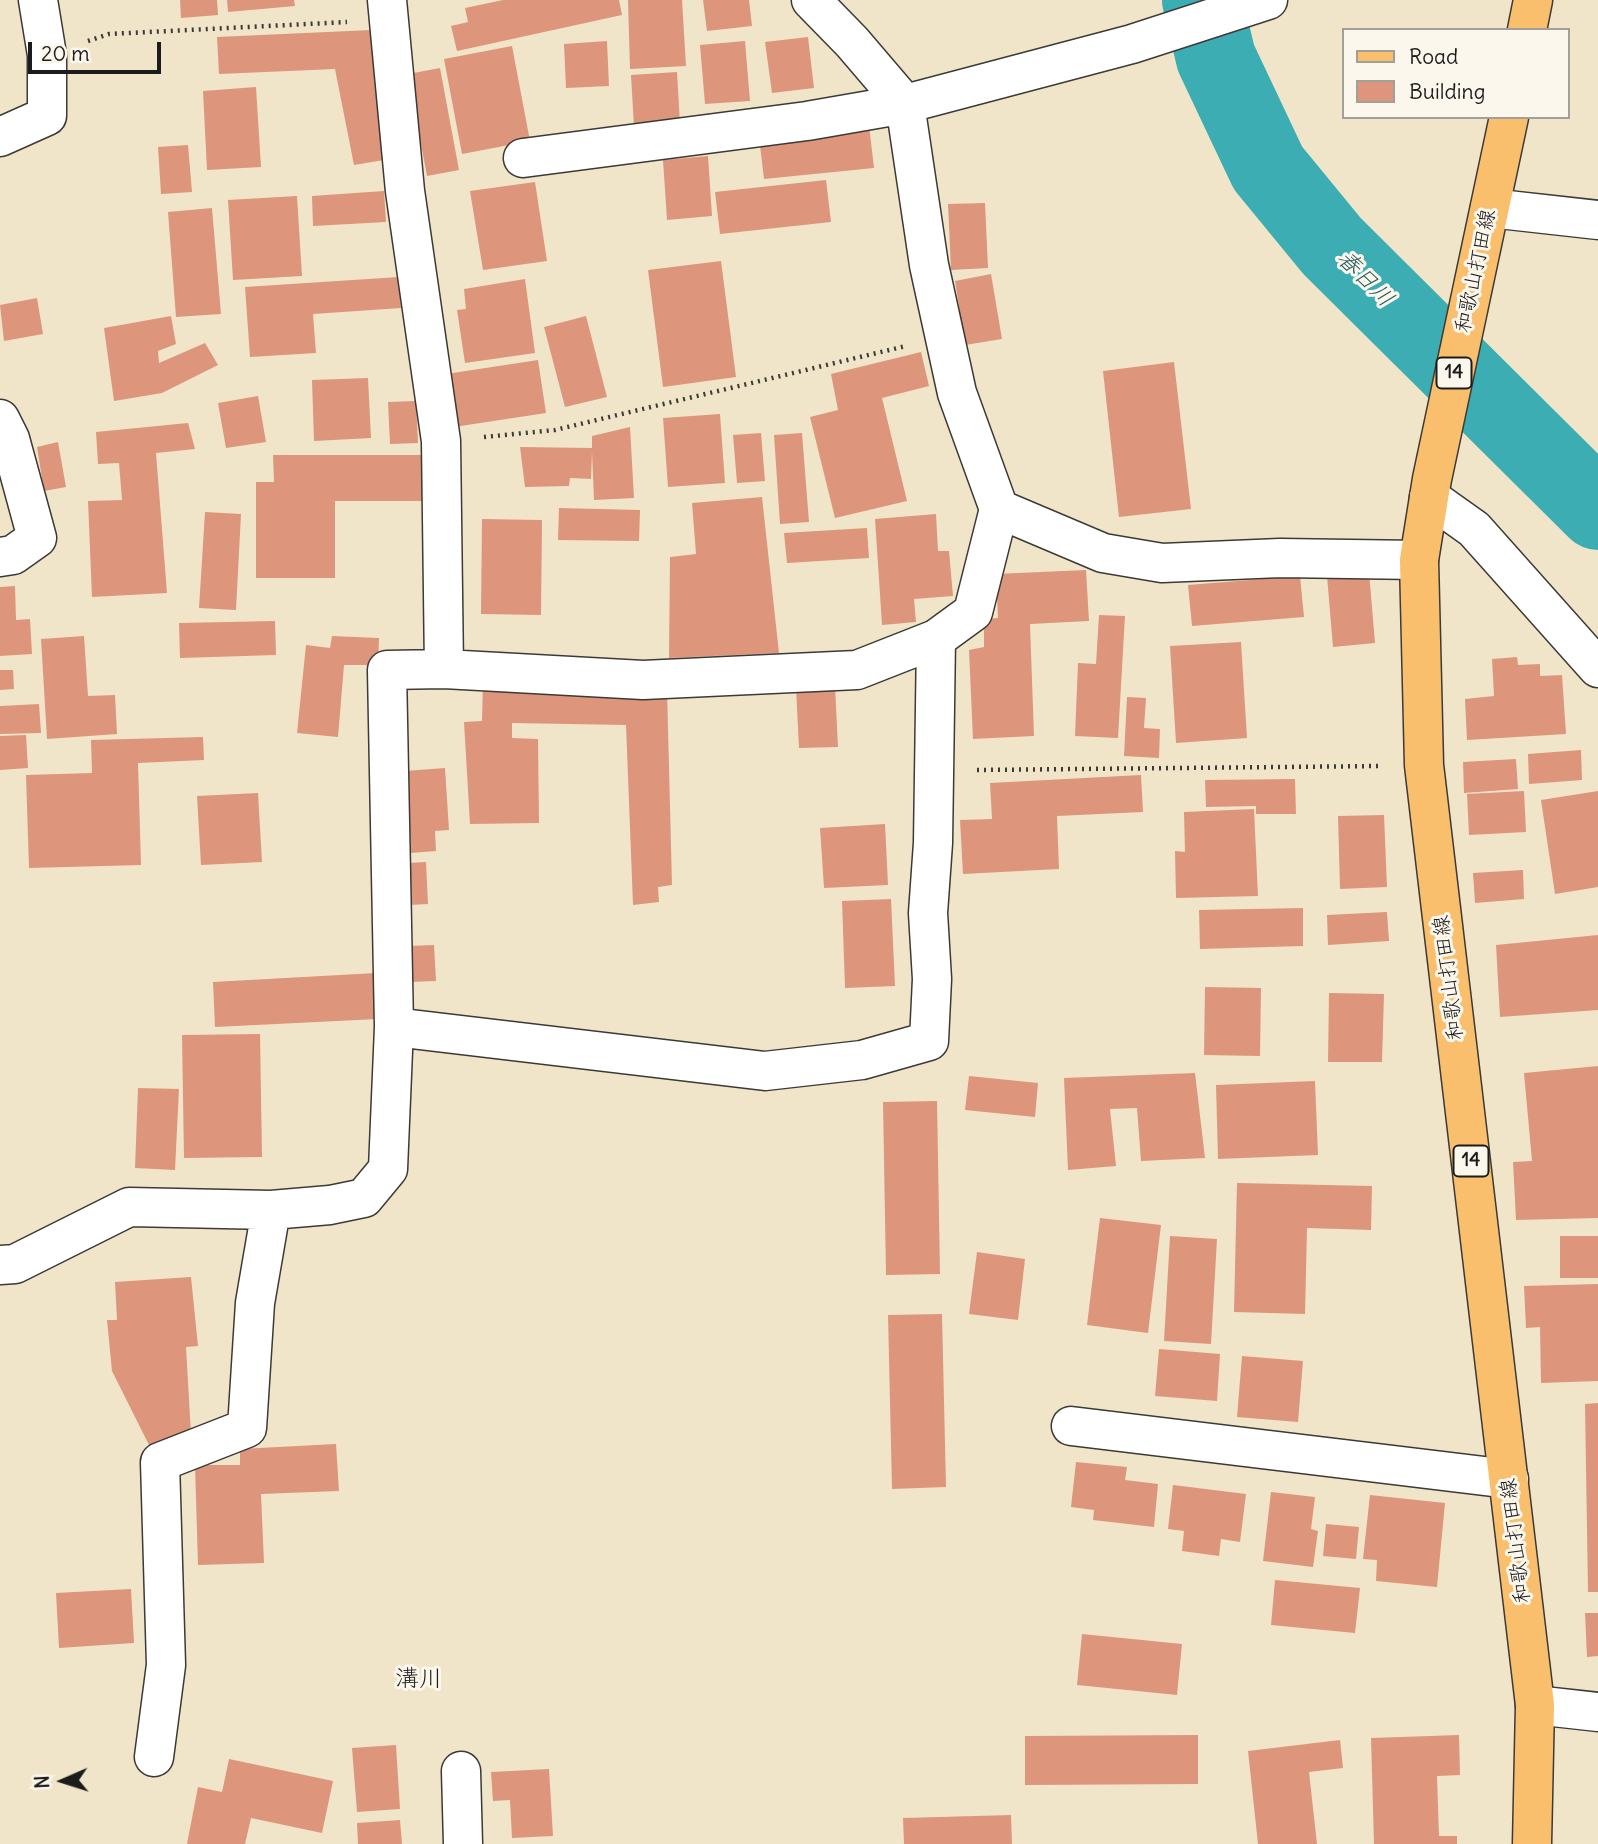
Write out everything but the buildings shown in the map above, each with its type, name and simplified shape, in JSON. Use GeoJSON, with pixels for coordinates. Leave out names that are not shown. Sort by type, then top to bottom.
{"type":"FeatureCollection","features":[{"type":"Feature","properties":{"kind":"main road"},"geometry":{"type":"LineString","coordinates":[[1527,28],[1533,0]]}},
{"type":"Feature","properties":{"kind":"main road","name":"和歌山打田線"},"geometry":{"type":"LineString","coordinates":[[1509,119],[1430,488],[1419,560],[1424,765],[1535,1706],[1532,1844]]}},
{"type":"Feature","properties":{"kind":"street"},"geometry":{"type":"LineString","coordinates":[[0,137],[47,116],[47,55],[38,0]]}},
{"type":"Feature","properties":{"kind":"street"},"geometry":{"type":"LineString","coordinates":[[0,1265],[15,1264],[129,1207],[271,1210],[330,1205],[364,1198],[388,1168],[394,1027],[387,670],[444,669],[643,680],[857,670],[936,639],[973,612],[999,509],[957,394],[929,265],[905,104],[852,41],[811,0]]}},
{"type":"Feature","properties":{"kind":"street"},"geometry":{"type":"LineString","coordinates":[[523,158],[807,121],[905,104],[1132,44],[1268,0]]}},
{"type":"Feature","properties":{"kind":"street"},"geometry":{"type":"LineString","coordinates":[[388,10],[405,191],[441,441],[444,669]]}},
{"type":"Feature","properties":{"kind":"street"},"geometry":{"type":"LineString","coordinates":[[1490,208],[1598,220]]}},
{"type":"Feature","properties":{"kind":"street"},"geometry":{"type":"LineString","coordinates":[[0,419],[10,439],[37,538],[13,555],[0,557]]}},
{"type":"Feature","properties":{"kind":"street"},"geometry":{"type":"LineString","coordinates":[[1430,488],[1474,529],[1598,668]]}},
{"type":"Feature","properties":{"kind":"street"},"geometry":{"type":"LineString","coordinates":[[999,509],[1103,553],[1162,563],[1280,558],[1419,560]]}},
{"type":"Feature","properties":{"kind":"street"},"geometry":{"type":"LineString","coordinates":[[394,1027],[765,1071],[862,1060],[929,1041],[932,979],[928,913],[933,843],[936,639]]}},
{"type":"Feature","properties":{"kind":"street"},"geometry":{"type":"LineString","coordinates":[[154,1757],[166,1665],[160,1462],[247,1428],[255,1303],[271,1210]]}},
{"type":"Feature","properties":{"kind":"street"},"geometry":{"type":"LineString","coordinates":[[1071,1426],[1509,1479]]}},
{"type":"Feature","properties":{"kind":"street"},"geometry":{"type":"LineString","coordinates":[[1535,1706],[1598,1712]]}},
{"type":"Feature","properties":{"kind":"street"},"geometry":{"type":"LineString","coordinates":[[461,1771],[463,1844]]}},
{"type":"Feature","properties":{"kind":"path"},"geometry":{"type":"LineString","coordinates":[[47,55],[108,34],[388,10]]}},
{"type":"Feature","properties":{"kind":"path"},"geometry":{"type":"LineString","coordinates":[[441,441],[555,430],[945,337]]}},
{"type":"Feature","properties":{"kind":"path"},"geometry":{"type":"LineString","coordinates":[[934,770],[1424,765]]}},
{"type":"Feature","properties":{"kind":"waterway","name":"春日川"},"geometry":{"type":"LineString","coordinates":[[1202,0],[1216,58],[1268,168],[1332,246],[1598,510]]}},
{"type":"Feature","properties":{"kind":"district","name":"溝川"},"geometry":{"type":"Point","coordinates":[419,1679]}}]}
